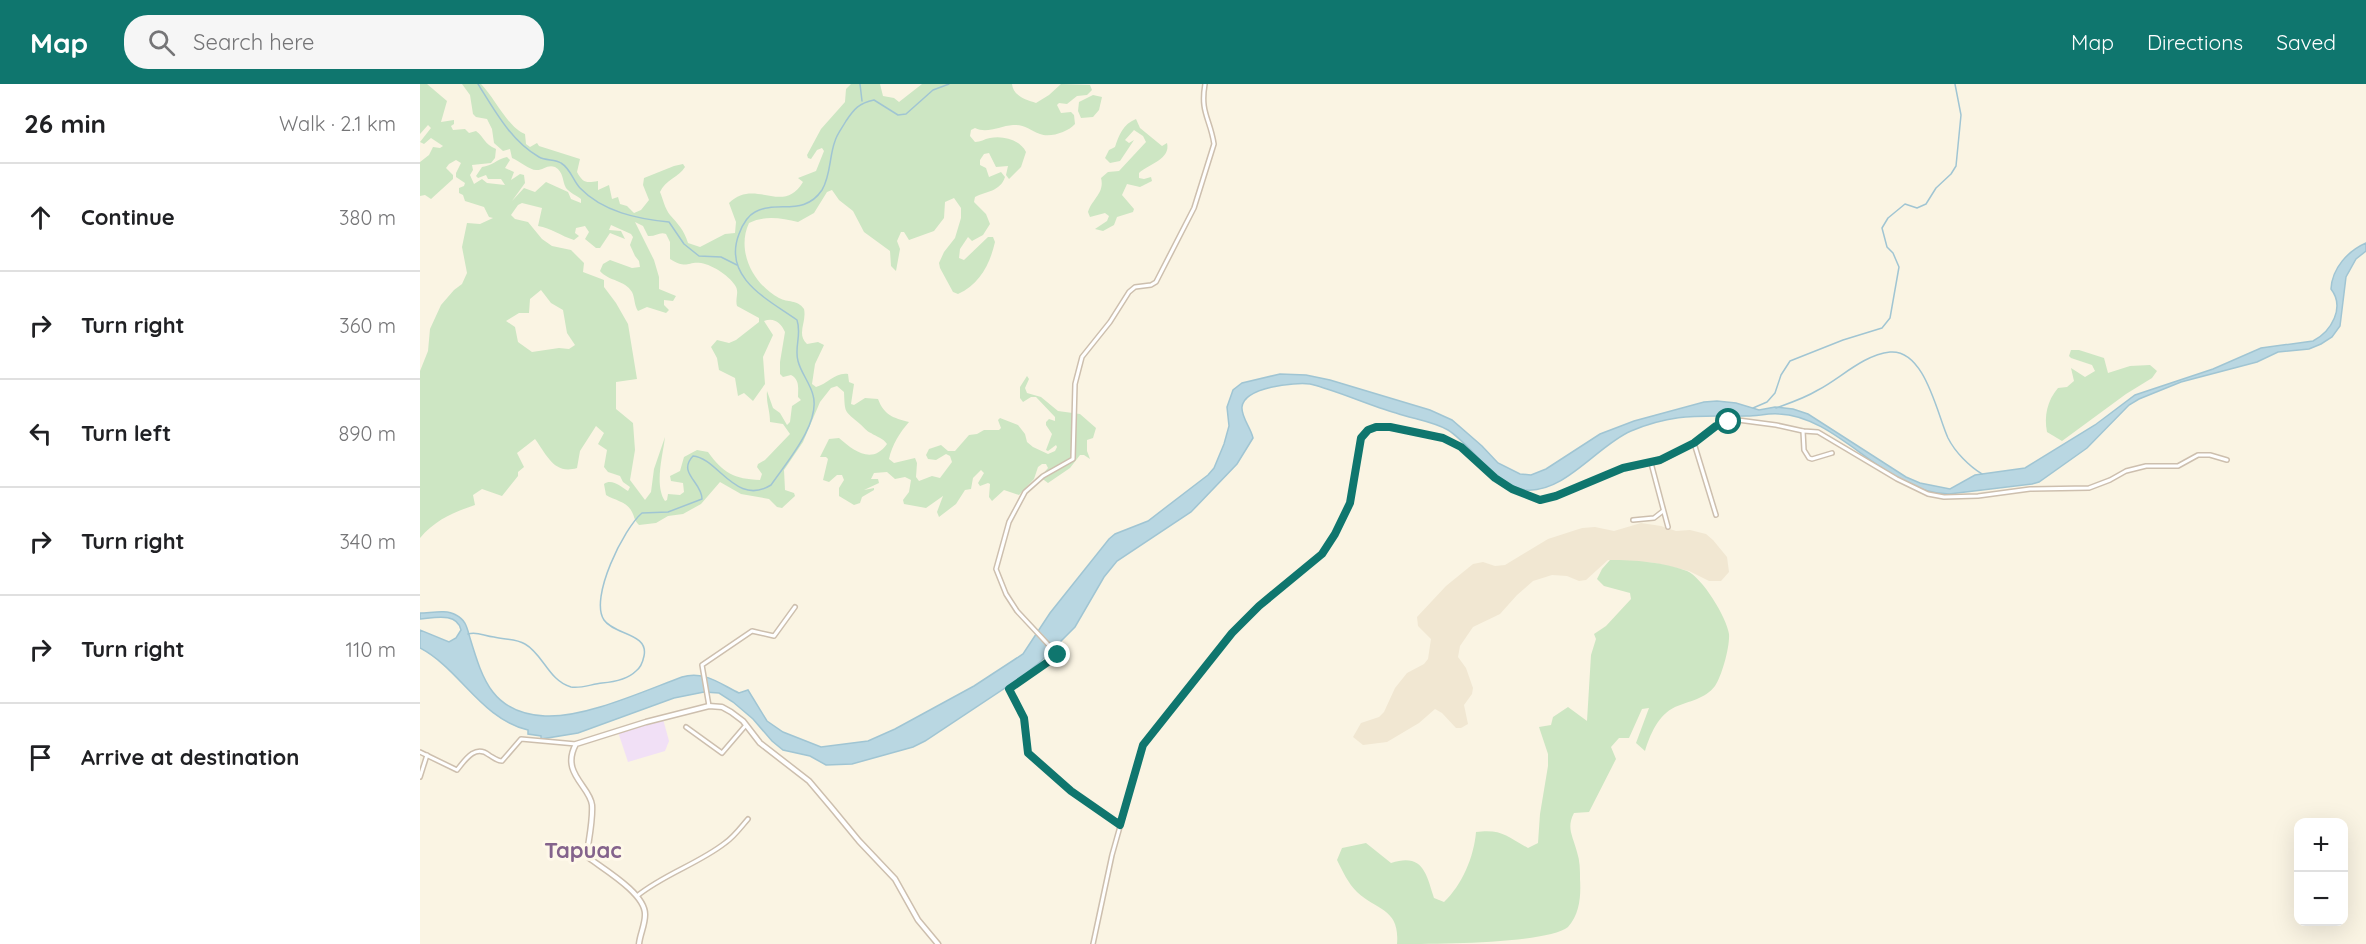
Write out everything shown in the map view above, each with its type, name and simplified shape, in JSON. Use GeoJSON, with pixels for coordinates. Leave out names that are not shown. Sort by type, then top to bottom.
{"type":"FeatureCollection","features":[{"type":"Feature","properties":{"kind":"street"},"geometry":{"type":"LineString","coordinates":[[1120,825],[1071,791],[1028,753],[1024,718],[1009,689],[1058,655],[1033,629],[1006,594],[996,569],[1009,522],[1025,492],[1043,476],[1073,459],[1075,384],[1082,357],[1130,292],[1135,287],[1156,282],[1194,208],[1214,144],[1213,133],[1202,102],[1205,84]]}},
{"type":"Feature","properties":{"kind":"street"},"geometry":{"type":"LineString","coordinates":[[1093,944],[1120,825],[1143,745],[1232,633],[1259,606],[1322,554],[1332,540],[1350,503],[1361,438],[1368,430],[1376,427],[1390,427],[1443,438],[1461,447],[1495,478],[1512,489],[1540,500],[1556,496],[1623,468],[1651,463],[1694,443],[1716,426],[1733,421],[1767,423],[1818,432],[1897,479],[1928,494],[1944,497],[1978,496],[2030,489],[2088,488],[2126,471],[2146,466],[2178,465],[2198,455],[2210,455],[2227,460]]}},
{"type":"Feature","properties":{"kind":"street"},"geometry":{"type":"LineString","coordinates":[[1803,431],[1804,450],[1809,458],[1832,453]]}},
{"type":"Feature","properties":{"kind":"street"},"geometry":{"type":"LineString","coordinates":[[1694,443],[1716,515]]}},
{"type":"Feature","properties":{"kind":"street"},"geometry":{"type":"LineString","coordinates":[[1651,463],[1668,527]]}},
{"type":"Feature","properties":{"kind":"street"},"geometry":{"type":"LineString","coordinates":[[1633,520],[1654,518],[1663,511]]}},
{"type":"Feature","properties":{"kind":"street"},"geometry":{"type":"LineString","coordinates":[[709,706],[702,665],[752,630],[774,636],[795,607]]}},
{"type":"Feature","properties":{"kind":"street"},"geometry":{"type":"LineString","coordinates":[[420,752],[457,770],[471,754],[477,751],[484,751],[499,762],[502,761],[521,739],[576,744],[646,722],[709,706],[722,707],[746,725],[760,743],[808,781],[895,879],[918,920],[938,944]]}},
{"type":"Feature","properties":{"kind":"street"},"geometry":{"type":"LineString","coordinates":[[686,727],[722,753],[746,725]]}},
{"type":"Feature","properties":{"kind":"street"},"geometry":{"type":"LineString","coordinates":[[576,744],[572,756],[575,776],[592,802],[587,853],[589,858],[637,896],[644,906],[645,917],[639,944]]}},
{"type":"Feature","properties":{"kind":"street"},"geometry":{"type":"LineString","coordinates":[[420,777],[427,755]]}},
{"type":"Feature","properties":{"kind":"street"},"geometry":{"type":"LineString","coordinates":[[637,896],[653,882],[727,842],[748,819]]}},
{"type":"Feature","properties":{"kind":"shaded area"},"geometry":{"type":"Polygon","coordinates":[[[1641,523],[1676,531],[1690,530],[1706,534],[1727,557],[1729,572],[1721,581],[1709,581],[1689,571],[1655,563],[1608,560],[1586,580],[1579,581],[1567,576],[1552,575],[1533,581],[1500,614],[1473,627],[1460,646],[1458,657],[1466,668],[1473,688],[1472,694],[1464,705],[1468,724],[1456,728],[1435,709],[1419,723],[1387,742],[1363,745],[1353,737],[1361,723],[1379,717],[1384,712],[1395,688],[1407,673],[1424,664],[1428,659],[1431,639],[1418,626],[1417,617],[1446,586],[1473,564],[1483,562],[1495,566],[1505,565],[1548,539],[1582,528],[1595,527],[1614,531],[1641,523]]]}},
{"type":"Feature","properties":{"kind":"shaded area"},"geometry":{"type":"Polygon","coordinates":[[[663,719],[669,741],[665,751],[628,762],[618,732],[663,719]]]}},
{"type":"Feature","properties":{"kind":"green space"},"geometry":{"type":"Polygon","coordinates":[[[420,84],[427,84],[447,101],[441,122],[454,120],[451,126],[453,130],[465,129],[469,133],[476,131],[496,149],[495,158],[491,163],[472,165],[473,170],[470,175],[474,184],[482,179],[487,183],[505,185],[501,179],[488,179],[486,175],[478,178],[476,176],[482,167],[507,157],[510,160],[505,168],[514,172],[511,180],[520,174],[524,175],[525,183],[512,201],[524,188],[535,192],[546,182],[568,192],[571,199],[581,203],[581,199],[566,188],[558,169],[550,166],[537,170],[532,169],[512,158],[510,149],[503,151],[494,143],[492,129],[487,119],[476,117],[473,114],[470,95],[462,84],[481,84],[513,126],[525,134],[526,144],[530,147],[537,143],[539,146],[580,159],[577,172],[583,180],[598,181],[598,190],[609,185],[612,199],[618,197],[620,204],[627,206],[634,213],[641,210],[649,200],[643,185],[644,178],[683,164],[685,167],[665,184],[660,192],[667,210],[683,231],[688,243],[700,247],[725,234],[735,233],[736,222],[729,203],[739,196],[759,194],[787,196],[795,192],[803,182],[798,178],[816,171],[824,151],[822,148],[817,150],[811,159],[807,155],[821,129],[845,102],[846,89],[851,84],[880,84],[883,96],[894,98],[899,102],[922,84],[1012,84],[1017,94],[1036,103],[1061,84],[1090,85],[1092,90],[1087,95],[1077,96],[1067,104],[1057,105],[1061,113],[1071,112],[1074,115],[1075,124],[1063,132],[1044,135],[1017,125],[989,130],[975,128],[971,130],[970,136],[975,142],[995,137],[1006,138],[1020,144],[1026,152],[1021,167],[1009,179],[1006,175],[1008,166],[996,167],[989,153],[984,154],[980,160],[980,165],[986,168],[989,177],[1001,172],[1005,177],[1000,186],[975,197],[974,202],[986,214],[990,224],[983,235],[972,241],[968,237],[960,249],[959,258],[964,260],[988,237],[993,237],[995,242],[983,272],[972,285],[958,294],[953,292],[939,263],[955,238],[961,218],[961,208],[954,198],[945,202],[944,218],[934,231],[909,240],[904,232],[901,232],[897,241],[900,249],[896,271],[891,266],[890,251],[864,232],[853,211],[839,200],[832,190],[827,192],[814,213],[798,222],[767,218],[749,223],[745,234],[745,245],[749,266],[762,284],[779,298],[795,302],[804,309],[802,336],[807,344],[818,342],[824,345],[815,364],[812,384],[816,387],[835,376],[848,374],[849,382],[854,384],[851,404],[854,405],[865,398],[878,399],[883,409],[890,415],[909,422],[897,439],[889,459],[894,463],[915,458],[916,477],[919,481],[932,476],[940,478],[952,462],[950,456],[946,454],[936,460],[928,459],[926,455],[929,449],[941,445],[948,451],[955,451],[969,435],[984,430],[999,430],[1001,428],[998,420],[1000,418],[1018,425],[1025,434],[1027,442],[1033,447],[1048,454],[1055,451],[1056,445],[1046,450],[1052,434],[1046,422],[1049,419],[1055,421],[1055,417],[1036,397],[1023,402],[1020,398],[1020,387],[1027,376],[1029,379],[1025,388],[1027,393],[1041,397],[1058,411],[1080,414],[1096,428],[1093,438],[1087,440],[1090,459],[1080,455],[1070,468],[1048,483],[1040,477],[1048,468],[1046,464],[1042,464],[1038,467],[1034,479],[1019,495],[1004,490],[992,501],[989,497],[990,484],[980,486],[978,483],[984,473],[981,470],[973,478],[971,489],[965,490],[956,504],[939,517],[937,512],[943,496],[926,508],[904,504],[903,500],[909,492],[911,480],[905,477],[895,479],[887,472],[874,473],[871,479],[878,479],[879,483],[864,490],[874,488],[862,497],[860,503],[854,505],[839,496],[839,488],[844,480],[842,475],[837,475],[829,482],[823,480],[828,459],[820,457],[829,439],[839,438],[857,451],[869,455],[875,454],[887,444],[848,414],[845,408],[844,392],[837,386],[831,388],[820,402],[803,442],[784,470],[785,490],[794,493],[795,496],[782,508],[777,507],[769,499],[741,494],[720,482],[701,504],[683,514],[668,516],[656,523],[639,525],[627,506],[606,495],[604,484],[607,482],[628,491],[630,487],[623,482],[620,476],[608,472],[604,467],[607,450],[598,444],[604,433],[596,426],[580,451],[577,468],[562,469],[557,466],[547,457],[535,439],[517,453],[524,467],[502,496],[482,489],[473,495],[475,505],[445,517],[420,538],[420,371],[428,351],[430,329],[441,305],[462,284],[467,273],[462,247],[467,223],[480,224],[493,218],[489,217],[484,207],[465,201],[463,195],[459,193],[459,188],[465,183],[456,177],[461,163],[456,160],[446,168],[453,175],[453,179],[431,199],[425,195],[420,196],[420,162],[429,155],[433,147],[443,146],[431,138],[424,144],[420,142],[431,128],[428,125],[420,134],[420,84]],[[522,203],[511,215],[515,219],[528,222],[542,239],[552,246],[571,250],[584,263],[583,272],[604,280],[604,287],[628,324],[637,379],[616,382],[616,409],[633,423],[635,450],[630,480],[645,500],[651,492],[654,469],[665,437],[660,487],[665,501],[668,494],[680,495],[684,492],[683,483],[671,481],[670,476],[680,471],[684,457],[697,450],[708,452],[730,474],[760,480],[762,474],[757,467],[758,464],[765,460],[790,434],[783,424],[770,422],[767,391],[773,408],[780,413],[787,425],[790,422],[792,406],[801,400],[798,397],[796,379],[791,375],[783,377],[780,374],[785,332],[781,326],[774,320],[764,321],[773,335],[763,357],[765,384],[753,401],[744,393],[738,396],[735,378],[719,370],[717,358],[711,347],[717,340],[729,343],[736,340],[759,322],[759,318],[737,306],[737,289],[734,283],[706,264],[684,265],[670,259],[670,242],[666,234],[648,236],[643,226],[635,222],[654,260],[659,277],[659,289],[676,296],[673,301],[664,300],[664,305],[669,310],[666,313],[647,307],[638,311],[629,288],[600,271],[603,264],[610,260],[632,268],[640,267],[630,245],[633,237],[631,234],[611,225],[609,230],[621,231],[625,239],[610,233],[600,248],[596,248],[585,239],[589,232],[585,226],[576,228],[575,233],[579,236],[574,240],[538,226],[542,208],[522,203]],[[541,290],[530,299],[529,313],[519,313],[506,321],[515,327],[518,342],[532,352],[559,348],[569,349],[575,345],[567,333],[563,310],[551,303],[541,290]]]}},
{"type":"Feature","properties":{"kind":"green space"},"geometry":{"type":"Polygon","coordinates":[[[1093,95],[1102,97],[1099,110],[1093,117],[1081,118],[1078,111],[1079,102],[1093,95]]]}},
{"type":"Feature","properties":{"kind":"green space"},"geometry":{"type":"Polygon","coordinates":[[[1136,119],[1140,128],[1162,146],[1167,143],[1166,153],[1139,173],[1139,178],[1151,177],[1152,181],[1140,187],[1127,184],[1122,195],[1134,209],[1133,212],[1117,217],[1114,225],[1103,231],[1095,229],[1107,221],[1109,216],[1105,213],[1090,217],[1088,212],[1100,192],[1101,178],[1108,172],[1119,171],[1146,142],[1143,136],[1134,130],[1125,140],[1129,143],[1134,140],[1120,161],[1110,163],[1105,158],[1109,150],[1115,147],[1125,127],[1136,119]]]}},
{"type":"Feature","properties":{"kind":"green space"},"geometry":{"type":"Polygon","coordinates":[[[2071,350],[2079,350],[2104,358],[2108,373],[2130,366],[2150,365],[2157,371],[2152,378],[2126,394],[2062,441],[2047,432],[2046,414],[2051,398],[2058,388],[2067,387],[2074,381],[2071,368],[2085,377],[2095,371],[2092,365],[2071,358],[2069,356],[2071,350]]]}},
{"type":"Feature","properties":{"kind":"green space"},"geometry":{"type":"Polygon","coordinates":[[[1610,560],[1668,565],[1687,571],[1700,581],[1719,609],[1729,634],[1727,653],[1718,681],[1706,694],[1675,707],[1664,715],[1652,732],[1645,751],[1636,743],[1649,708],[1642,709],[1629,738],[1619,738],[1611,747],[1616,759],[1589,812],[1574,813],[1572,818],[1571,832],[1578,855],[1580,891],[1577,910],[1568,927],[1556,933],[1514,940],[1397,944],[1397,932],[1391,917],[1357,892],[1346,877],[1337,860],[1342,848],[1366,843],[1391,863],[1410,861],[1417,863],[1425,873],[1434,898],[1444,902],[1466,870],[1473,851],[1476,832],[1498,833],[1528,848],[1538,843],[1548,766],[1548,754],[1539,727],[1551,725],[1553,717],[1568,707],[1587,721],[1591,655],[1596,639],[1594,634],[1606,626],[1631,599],[1630,593],[1604,586],[1597,579],[1610,560]]]}},
{"type":"Feature","properties":{"kind":"water"},"geometry":{"type":"Polygon","coordinates":[[[2366,243],[2366,251],[2356,259],[2346,277],[2340,326],[2332,337],[2309,349],[2278,352],[2257,362],[2181,382],[2139,399],[2129,405],[2087,448],[2039,482],[2032,484],[1949,494],[1926,490],[1883,469],[1822,427],[1801,418],[1775,414],[1676,418],[1647,425],[1619,438],[1554,484],[1540,489],[1526,490],[1505,482],[1457,437],[1436,424],[1385,410],[1310,384],[1282,385],[1260,390],[1245,400],[1242,407],[1253,438],[1237,464],[1191,512],[1117,561],[1104,577],[1075,627],[1041,661],[1023,676],[925,741],[913,747],[852,764],[826,765],[810,756],[783,750],[753,719],[719,693],[704,692],[674,698],[578,733],[541,739],[541,736],[528,734],[528,730],[497,716],[447,668],[420,648],[420,630],[449,642],[456,638],[461,630],[459,624],[450,618],[420,619],[420,613],[448,612],[459,617],[466,625],[480,668],[493,692],[513,709],[527,714],[545,716],[578,713],[682,677],[698,675],[712,679],[739,693],[748,690],[767,721],[783,732],[821,747],[868,741],[974,686],[1023,654],[1050,613],[1109,539],[1115,534],[1148,521],[1214,468],[1229,426],[1227,407],[1233,390],[1242,383],[1280,374],[1306,375],[1430,410],[1452,420],[1498,463],[1520,474],[1531,475],[1546,469],[1600,434],[1634,421],[1704,402],[1736,403],[1759,410],[1775,407],[1793,409],[1808,414],[1906,477],[1920,483],[1950,489],[1975,475],[2025,468],[2095,425],[2135,395],[2213,369],[2261,348],[2313,341],[2320,337],[2331,325],[2336,311],[2337,303],[2331,289],[2334,274],[2347,256],[2366,243]]]}},
{"type":"Feature","properties":{"kind":"waterway"},"geometry":{"type":"LineString","coordinates":[[478,84],[504,125],[520,143],[539,157],[559,162],[570,172],[578,185],[599,203],[622,213],[669,222],[684,244],[699,256],[721,257],[737,265]]}},
{"type":"Feature","properties":{"kind":"waterway"},"geometry":{"type":"LineString","coordinates":[[860,84],[862,101]]}},
{"type":"Feature","properties":{"kind":"waterway"},"geometry":{"type":"LineString","coordinates":[[468,634],[478,633],[525,644],[537,654],[557,679],[571,687],[620,680],[629,677],[637,670],[644,656],[644,648],[636,638],[609,625],[604,620],[601,610],[601,596],[605,580],[626,533],[642,513],[668,512],[702,499],[689,473],[689,462],[693,456],[711,464],[728,480],[748,490],[759,490],[771,485],[801,442],[812,418],[813,395],[797,356],[799,331],[797,320],[762,296],[742,275],[735,250],[743,225],[752,214],[763,209],[799,206],[815,198],[825,184],[837,136],[857,107],[874,100],[898,115],[906,114],[933,90],[949,84]]}},
{"type":"Feature","properties":{"kind":"waterway"},"geometry":{"type":"LineString","coordinates":[[1753,408],[1767,402],[1775,393],[1781,375],[1790,361],[1843,340],[1882,328],[1890,318],[1899,267],[1893,253],[1887,247],[1882,228],[1888,218],[1905,204],[1917,208],[1926,204],[1936,188],[1956,166],[1961,115],[1955,84]]}},
{"type":"Feature","properties":{"kind":"waterway"},"geometry":{"type":"LineString","coordinates":[[1776,408],[1813,393],[1852,368],[1880,354],[1890,352],[1902,354],[1921,372],[1951,443],[1963,458],[1982,474]]}},
{"type":"Feature","properties":{"kind":"district","name":"Tapuac"},"geometry":{"type":"Point","coordinates":[583,850]}},
{"type":"Feature","properties":{"kind":"route"},"geometry":{"type":"LineString","coordinates":[[1058,655],[1009,689],[1024,718],[1028,753],[1071,791],[1120,825],[1143,745],[1232,633],[1259,606],[1322,554],[1335,534],[1350,503],[1361,438],[1368,430],[1376,427],[1390,427],[1443,438],[1461,447],[1495,478],[1512,489],[1540,500],[1556,496],[1623,468],[1660,460],[1694,443],[1716,426],[1729,422]]}}]}
